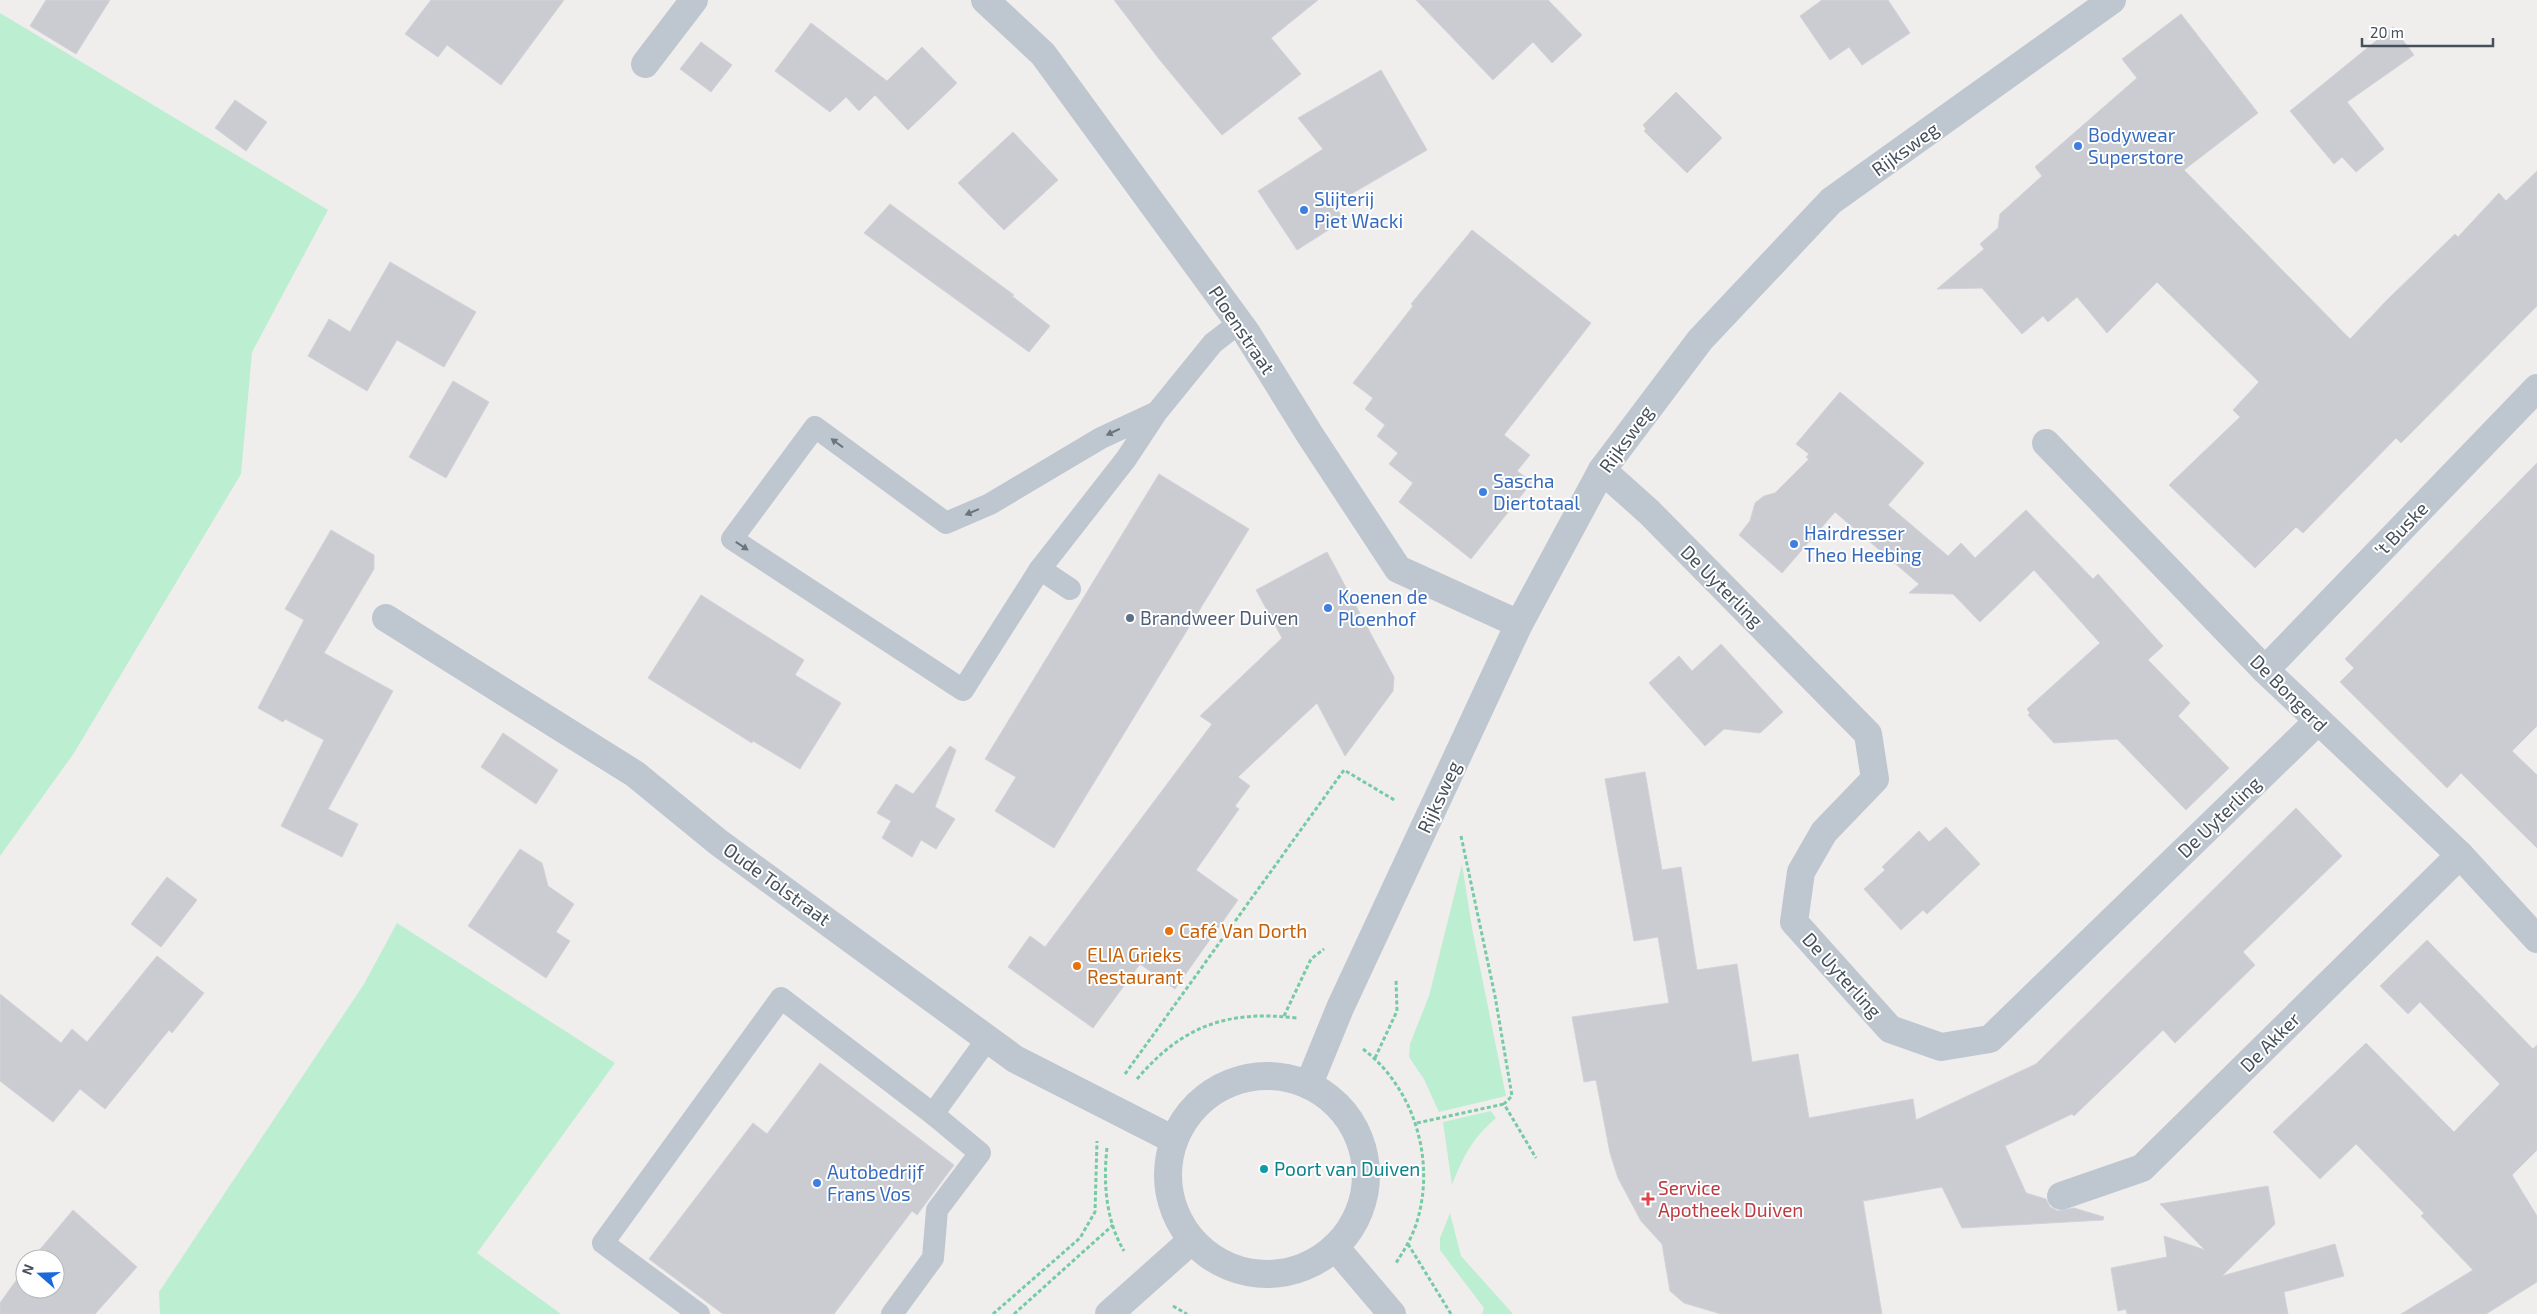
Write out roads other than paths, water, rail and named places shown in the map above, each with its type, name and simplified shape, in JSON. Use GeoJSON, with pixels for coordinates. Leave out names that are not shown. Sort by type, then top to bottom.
{"type":"FeatureCollection","features":[{"type":"Feature","properties":{"kind":"street"},"geometry":{"type":"LineString","coordinates":[[645,64],[694,0]]}},
{"type":"Feature","properties":{"kind":"street","name":"Ploenstraat"},"geometry":{"type":"LineString","coordinates":[[985,0],[1043,54],[1240,323],[1310,435],[1398,569],[1520,624]]}},
{"type":"Feature","properties":{"kind":"street","name":"Rijksweg"},"geometry":{"type":"LineString","coordinates":[[1309,1084],[1337,1015],[1520,624],[1602,470],[1700,340],[1831,201],[2112,0]]}},
{"type":"Feature","properties":{"kind":"street","name":"'t Buske"},"geometry":{"type":"LineString","coordinates":[[2264,670],[2537,388]]}},
{"type":"Feature","properties":{"kind":"street","name":"De Bongerd"},"geometry":{"type":"LineString","coordinates":[[2046,443],[2264,670],[2460,855],[2536,937]]}},
{"type":"Feature","properties":{"kind":"street","name":"De Uyterling"},"geometry":{"type":"LineString","coordinates":[[1602,470],[1649,512],[1868,734],[1875,779],[1824,832],[1801,872],[1794,922],[1890,1029],[1941,1047],[1990,1039],[2317,722]]}},
{"type":"Feature","properties":{"kind":"street","name":"Oude Tolstraat"},"geometry":{"type":"LineString","coordinates":[[386,618],[635,774],[718,842],[1015,1059],[1174,1140]]}},
{"type":"Feature","properties":{"kind":"street","name":"De Akker"},"geometry":{"type":"LineString","coordinates":[[2061,1196],[2142,1168],[2460,855]]}},
{"type":"Feature","properties":{"kind":"street"},"geometry":{"type":"LineString","coordinates":[[1252,1076],[1278,1076],[1309,1084],[1329,1097],[1349,1118],[1360,1140],[1366,1164],[1365,1191],[1354,1223],[1336,1247],[1316,1261],[1290,1272],[1268,1274],[1241,1271],[1228,1266],[1208,1255],[1192,1240],[1175,1212],[1168,1186],[1168,1160],[1174,1140],[1187,1115],[1212,1092],[1235,1081],[1252,1076]]}},
{"type":"Feature","properties":{"kind":"street"},"geometry":{"type":"LineString","coordinates":[[1108,1314],[1192,1240]]}},
{"type":"Feature","properties":{"kind":"street"},"geometry":{"type":"LineString","coordinates":[[1336,1247],[1392,1314]]}},
{"type":"Feature","properties":{"kind":"lane"},"geometry":{"type":"LineString","coordinates":[[1158,412],[1101,438],[990,504],[946,523],[815,427],[732,539],[963,690],[1040,569],[1126,458],[1158,412],[1213,343],[1240,323]]}},
{"type":"Feature","properties":{"kind":"lane"},"geometry":{"type":"LineString","coordinates":[[1040,569],[1070,590]]}},
{"type":"Feature","properties":{"kind":"lane"},"geometry":{"type":"LineString","coordinates":[[699,1314],[603,1243],[781,998],[980,1152],[937,1210],[933,1258],[892,1314]]}},
{"type":"Feature","properties":{"kind":"lane"},"geometry":{"type":"LineString","coordinates":[[933,1114],[988,1038]]}},
{"type":"Feature","properties":{"kind":"place","name":"Bodywear Superstore"},"geometry":{"type":"Point","coordinates":[2078,146]}},
{"type":"Feature","properties":{"kind":"place","name":"Slijterij Piet Wacki"},"geometry":{"type":"Point","coordinates":[1304,210]}},
{"type":"Feature","properties":{"kind":"place","name":"Sascha Diertotaal"},"geometry":{"type":"Point","coordinates":[1483,492]}},
{"type":"Feature","properties":{"kind":"place","name":"Hairdresser Theo Heebing"},"geometry":{"type":"Point","coordinates":[1794,544]}},
{"type":"Feature","properties":{"kind":"place","name":"Koenen de Ploenhof"},"geometry":{"type":"Point","coordinates":[1328,608]}},
{"type":"Feature","properties":{"kind":"place","name":"Brandweer Duiven"},"geometry":{"type":"Point","coordinates":[1130,618]}},
{"type":"Feature","properties":{"kind":"place","name":"Café Van Dorth"},"geometry":{"type":"Point","coordinates":[1169,931]}},
{"type":"Feature","properties":{"kind":"place","name":"ELIA Grieks Restaurant"},"geometry":{"type":"Point","coordinates":[1077,966]}},
{"type":"Feature","properties":{"kind":"place","name":"Poort van Duiven"},"geometry":{"type":"Point","coordinates":[1264,1169]}},
{"type":"Feature","properties":{"kind":"place","name":"Autobedrijf Frans Vos"},"geometry":{"type":"Point","coordinates":[817,1183]}},
{"type":"Feature","properties":{"kind":"place","name":"Service Apotheek Duiven"},"geometry":{"type":"Point","coordinates":[1648,1199]}}]}
